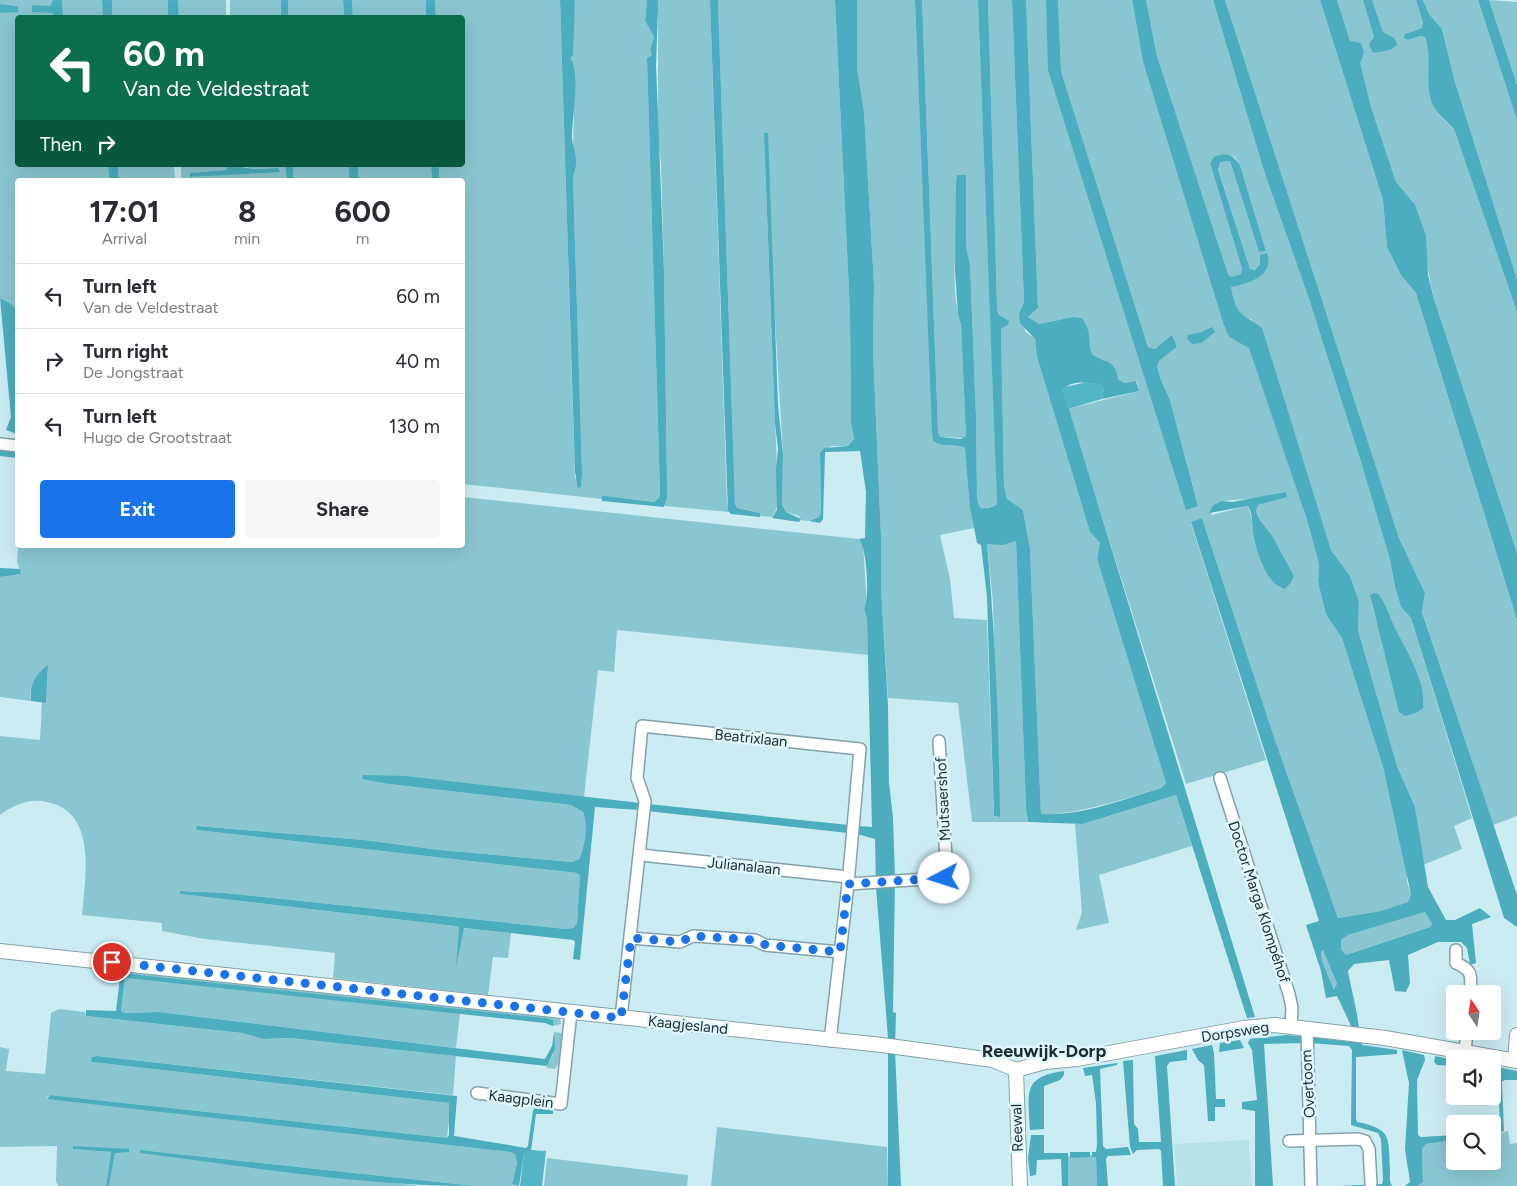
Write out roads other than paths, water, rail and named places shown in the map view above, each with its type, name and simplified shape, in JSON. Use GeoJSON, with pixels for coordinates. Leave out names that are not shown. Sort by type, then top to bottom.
{"type":"FeatureCollection","features":[{"type":"Feature","properties":{"kind":"street"},"geometry":{"type":"LineString","coordinates":[[0,444],[15,446]]}},
{"type":"Feature","properties":{"kind":"street","name":"Beatrixlaan"},"geometry":{"type":"LineString","coordinates":[[641,855],[645,801],[637,778],[642,726],[860,749],[848,880]]}},
{"type":"Feature","properties":{"kind":"street","name":"Mutsaershof"},"geometry":{"type":"LineString","coordinates":[[848,880],[877,884],[944,878],[947,875],[939,741]]}},
{"type":"Feature","properties":{"kind":"street","name":"Doctor Marga Klompéhof"},"geometry":{"type":"LineString","coordinates":[[1220,778],[1289,994],[1292,1008],[1291,1026]]}},
{"type":"Feature","properties":{"kind":"street"},"geometry":{"type":"LineString","coordinates":[[621,1018],[641,855]]}},
{"type":"Feature","properties":{"kind":"street","name":"Julianalaan"},"geometry":{"type":"LineString","coordinates":[[641,855],[848,880]]}},
{"type":"Feature","properties":{"kind":"street"},"geometry":{"type":"LineString","coordinates":[[830,1041],[848,880]]}},
{"type":"Feature","properties":{"kind":"street"},"geometry":{"type":"LineString","coordinates":[[631,938],[680,942],[693,936],[755,940],[766,945],[840,952]]}},
{"type":"Feature","properties":{"kind":"street","name":"Kaagjesland"},"geometry":{"type":"LineString","coordinates":[[0,950],[830,1041],[882,1045],[993,1060],[1016,1070]]}},
{"type":"Feature","properties":{"kind":"street"},"geometry":{"type":"LineString","coordinates":[[1456,950],[1456,962],[1467,968],[1470,973],[1470,985]]}},
{"type":"Feature","properties":{"kind":"street","name":"Kaagplein"},"geometry":{"type":"LineString","coordinates":[[477,1093],[561,1104],[571,1012]]}},
{"type":"Feature","properties":{"kind":"street","name":"Dorpsweg"},"geometry":{"type":"LineString","coordinates":[[1016,1070],[1045,1062],[1077,1059],[1244,1028],[1275,1025],[1291,1026],[1306,1036],[1348,1034],[1452,1050]]}},
{"type":"Feature","properties":{"kind":"street"},"geometry":{"type":"LineString","coordinates":[[1516,1060],[1517,1035]]}},
{"type":"Feature","properties":{"kind":"street","name":"Overtoom"},"geometry":{"type":"LineString","coordinates":[[1306,1036],[1310,1186]]}},
{"type":"Feature","properties":{"kind":"street","name":"Dorpsweg"},"geometry":{"type":"LineString","coordinates":[[1501,1058],[1516,1060]]}},
{"type":"Feature","properties":{"kind":"street","name":"Reewal"},"geometry":{"type":"LineString","coordinates":[[1016,1070],[1020,1186]]}},
{"type":"Feature","properties":{"kind":"street","name":"Overtoom"},"geometry":{"type":"LineString","coordinates":[[1289,1141],[1358,1139],[1364,1141],[1369,1149],[1371,1183]]}},
{"type":"Feature","properties":{"kind":"district","name":"Reeuwijk-Dorp"},"geometry":{"type":"Point","coordinates":[1044,1051]}}]}
